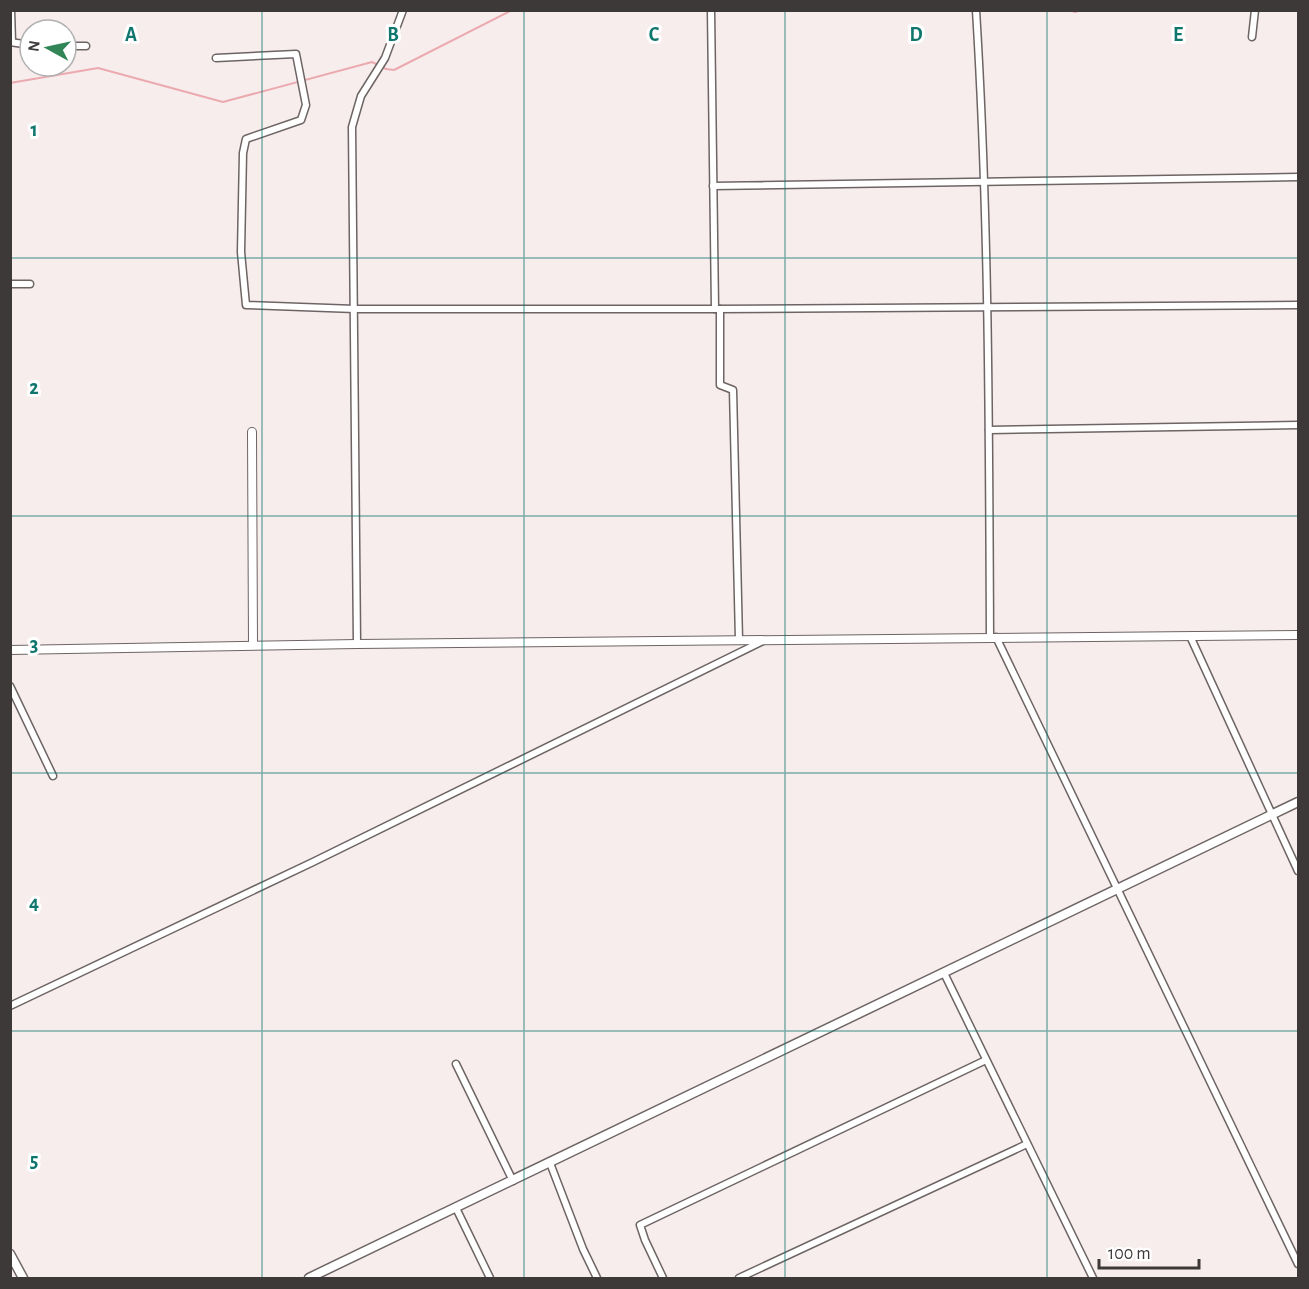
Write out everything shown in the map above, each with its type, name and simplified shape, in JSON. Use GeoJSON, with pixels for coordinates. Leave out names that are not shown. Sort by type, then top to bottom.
{"type":"FeatureCollection","features":[{"type":"Feature","properties":{"kind":"main road"},"geometry":{"type":"LineString","coordinates":[[309,1278],[1299,802]]}},
{"type":"Feature","properties":{"kind":"main road"},"geometry":{"type":"LineString","coordinates":[[10,1254],[23,1278]]}},
{"type":"Feature","properties":{"kind":"street"},"geometry":{"type":"LineString","coordinates":[[11,10],[11,42]]}},
{"type":"Feature","properties":{"kind":"street"},"geometry":{"type":"LineString","coordinates":[[357,644],[352,127],[362,96],[385,58],[403,10]]}},
{"type":"Feature","properties":{"kind":"street"},"geometry":{"type":"LineString","coordinates":[[711,10],[713,186],[720,385],[733,390],[739,640]]}},
{"type":"Feature","properties":{"kind":"street"},"geometry":{"type":"LineString","coordinates":[[976,10],[982,103],[993,637],[1299,1264]]}},
{"type":"Feature","properties":{"kind":"street"},"geometry":{"type":"LineString","coordinates":[[1251,36],[1255,10]]}},
{"type":"Feature","properties":{"kind":"street"},"geometry":{"type":"LineString","coordinates":[[78,46],[86,46]]}},
{"type":"Feature","properties":{"kind":"street"},"geometry":{"type":"LineString","coordinates":[[216,58],[296,54],[306,105],[301,120],[246,139],[243,153],[241,252],[246,305],[355,309],[1299,305]]}},
{"type":"Feature","properties":{"kind":"street"},"geometry":{"type":"LineString","coordinates":[[713,186],[1299,177]]}},
{"type":"Feature","properties":{"kind":"street"},"geometry":{"type":"LineString","coordinates":[[10,284],[30,284]]}},
{"type":"Feature","properties":{"kind":"street"},"geometry":{"type":"LineString","coordinates":[[989,430],[1299,425]]}},
{"type":"Feature","properties":{"kind":"street"},"geometry":{"type":"LineString","coordinates":[[252,432],[253,645]]}},
{"type":"Feature","properties":{"kind":"street"},"geometry":{"type":"LineString","coordinates":[[10,650],[253,645],[1299,635]]}},
{"type":"Feature","properties":{"kind":"street"},"geometry":{"type":"LineString","coordinates":[[1190,636],[1299,871]]}},
{"type":"Feature","properties":{"kind":"street"},"geometry":{"type":"LineString","coordinates":[[10,1006],[302,868],[766,640]]}},
{"type":"Feature","properties":{"kind":"street"},"geometry":{"type":"LineString","coordinates":[[10,686],[53,776]]}},
{"type":"Feature","properties":{"kind":"street"},"geometry":{"type":"LineString","coordinates":[[944,974],[1093,1278]]}},
{"type":"Feature","properties":{"kind":"street"},"geometry":{"type":"LineString","coordinates":[[663,1278],[640,1225],[986,1060]]}},
{"type":"Feature","properties":{"kind":"street"},"geometry":{"type":"LineString","coordinates":[[456,1064],[513,1181]]}},
{"type":"Feature","properties":{"kind":"street"},"geometry":{"type":"LineString","coordinates":[[739,1278],[1027,1144]]}},
{"type":"Feature","properties":{"kind":"street"},"geometry":{"type":"LineString","coordinates":[[550,1163],[583,1249],[597,1278]]}},
{"type":"Feature","properties":{"kind":"street"},"geometry":{"type":"LineString","coordinates":[[456,1208],[490,1278]]}},
{"type":"Feature","properties":{"kind":"waterway"},"geometry":{"type":"LineString","coordinates":[[10,83],[98,68],[223,102],[372,62],[394,70],[512,10]]}},
{"type":"Feature","properties":{"kind":"waterway"},"geometry":{"type":"LineString","coordinates":[[1067,10],[1076,12],[1078,10]]}}]}
